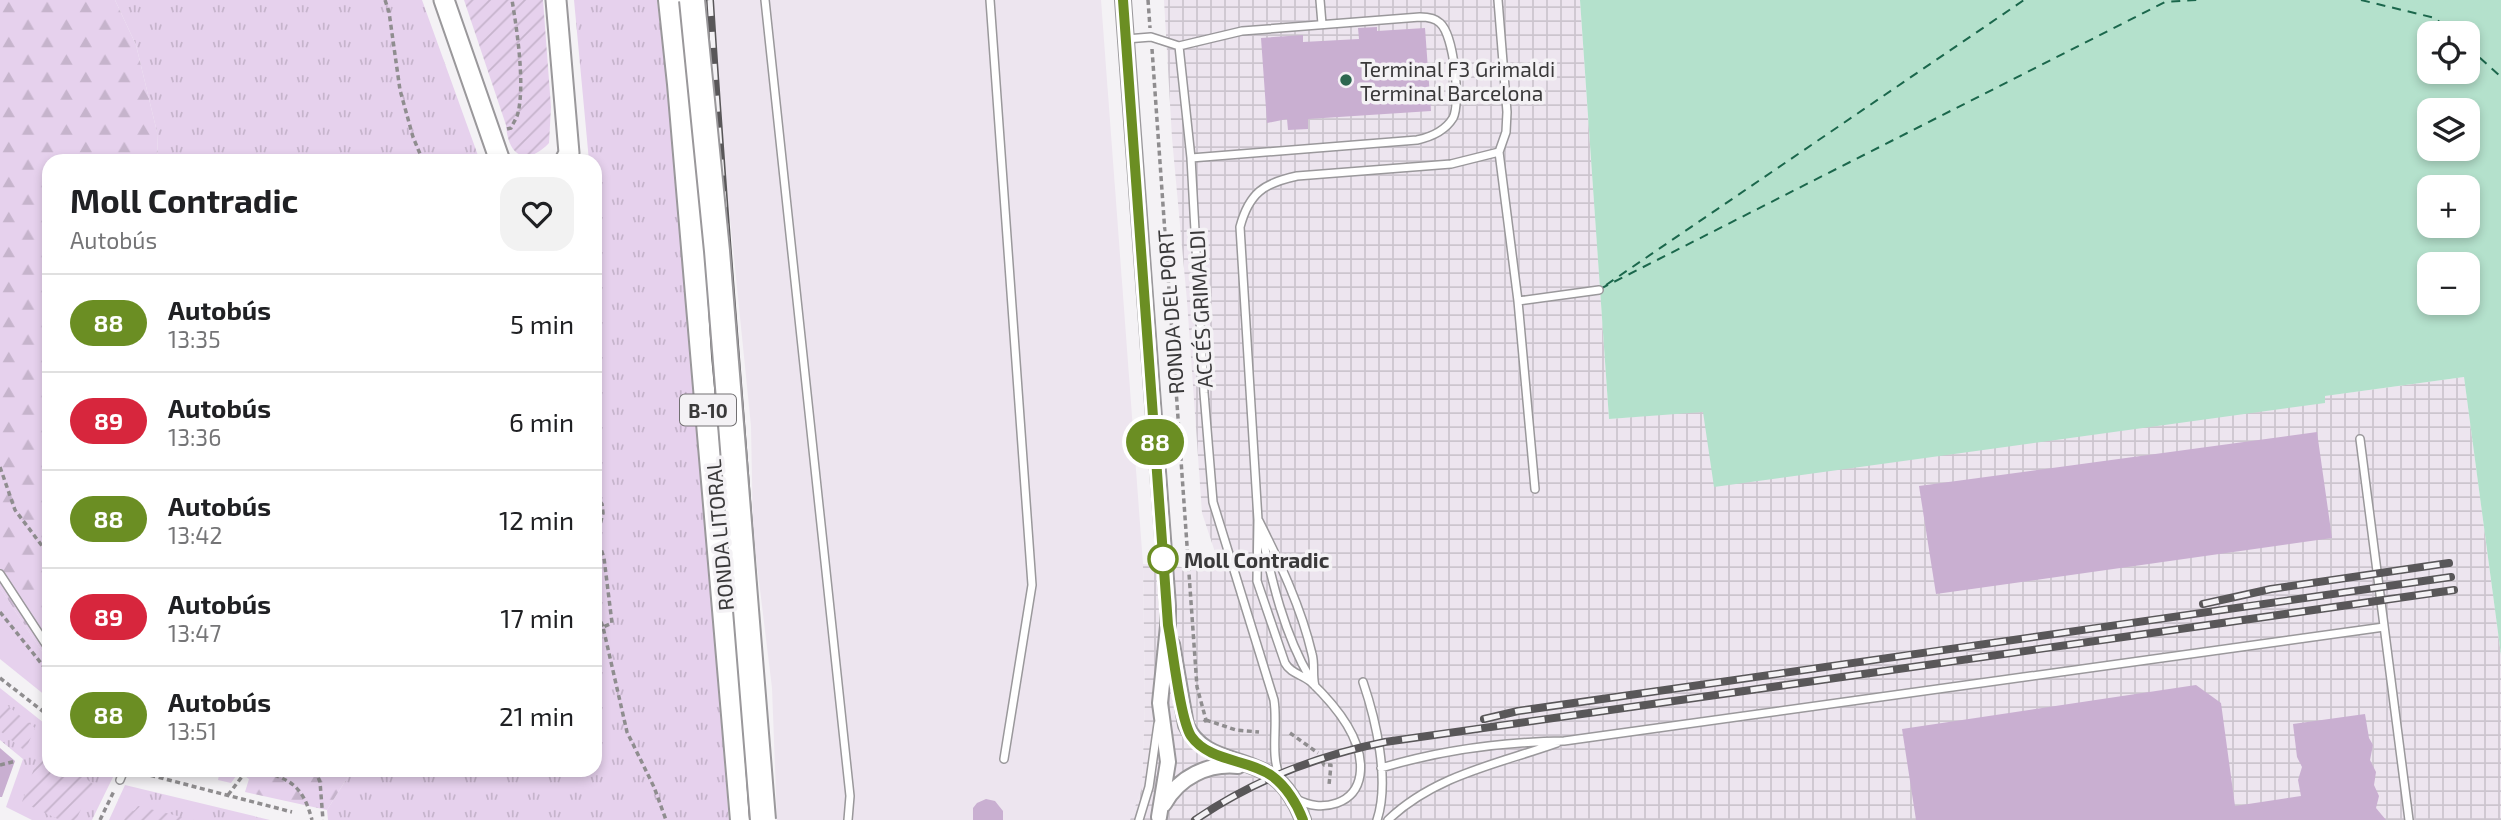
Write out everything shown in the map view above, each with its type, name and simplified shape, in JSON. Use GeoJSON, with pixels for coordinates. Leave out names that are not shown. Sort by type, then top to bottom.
{"type":"FeatureCollection","features":[{"type":"Feature","properties":{"kind":"highway","name":"RONDA LITORAL"},"geometry":{"type":"LineString","coordinates":[[671,0],[743,820]]}},
{"type":"Feature","properties":{"kind":"highway","name":"RONDA LITORAL"},"geometry":{"type":"LineString","coordinates":[[692,0],[717,251],[763,820]]}},
{"type":"Feature","properties":{"kind":"street"},"geometry":{"type":"LineString","coordinates":[[444,0],[498,154]]}},
{"type":"Feature","properties":{"kind":"street"},"geometry":{"type":"LineString","coordinates":[[556,0],[568,154]]}},
{"type":"Feature","properties":{"kind":"street","name":"RONDA DEL PORT"},"geometry":{"type":"LineString","coordinates":[[1123,0],[1168,625]]}},
{"type":"Feature","properties":{"kind":"street"},"geometry":{"type":"LineString","coordinates":[[1158,819],[1168,762],[1160,703],[1168,625]]}},
{"type":"Feature","properties":{"kind":"street"},"geometry":{"type":"LineString","coordinates":[[1168,625],[1189,733],[1206,750],[1272,776],[1290,795],[1303,820]]}},
{"type":"Feature","properties":{"kind":"street"},"geometry":{"type":"LineString","coordinates":[[1158,819],[1170,794],[1196,773],[1220,766],[1256,769]]}},
{"type":"Feature","properties":{"kind":"lane"},"geometry":{"type":"LineString","coordinates":[[765,0],[850,796],[848,820]]}},
{"type":"Feature","properties":{"kind":"lane"},"geometry":{"type":"LineString","coordinates":[[990,0],[1032,585],[1004,759]]}},
{"type":"Feature","properties":{"kind":"lane"},"geometry":{"type":"LineString","coordinates":[[1320,0],[1322,24]]}},
{"type":"Feature","properties":{"kind":"lane"},"geometry":{"type":"LineString","coordinates":[[1497,0],[1507,112],[1506,132],[1499,152],[1518,301],[1535,489]]}},
{"type":"Feature","properties":{"kind":"lane"},"geometry":{"type":"LineString","coordinates":[[1126,39],[1151,37],[1180,46],[1242,31],[1420,17],[1430,18],[1441,24],[1448,34],[1456,104],[1454,116],[1445,128],[1432,136],[1417,140],[1191,158]]}},
{"type":"Feature","properties":{"kind":"lane","name":"ACCÉS GRIMALDI"},"geometry":{"type":"LineString","coordinates":[[1180,46],[1191,158],[1213,502],[1274,700],[1275,759],[1278,773],[1290,795]]}},
{"type":"Feature","properties":{"kind":"lane"},"geometry":{"type":"LineString","coordinates":[[1315,686],[1293,672],[1285,663],[1257,581],[1258,520],[1240,227],[1245,209],[1258,192],[1276,181],[1297,176],[1451,164],[1499,152]]}},
{"type":"Feature","properties":{"kind":"lane"},"geometry":{"type":"LineString","coordinates":[[1518,301],[1599,290]]}},
{"type":"Feature","properties":{"kind":"lane"},"geometry":{"type":"LineString","coordinates":[[2360,439],[2409,820]]}},
{"type":"Feature","properties":{"kind":"lane"},"geometry":{"type":"LineString","coordinates":[[1258,520],[1289,584],[1312,654],[1315,686]]}},
{"type":"Feature","properties":{"kind":"lane"},"geometry":{"type":"LineString","coordinates":[[1258,520],[1270,574],[1298,659],[1356,739],[1361,766],[1358,782],[1349,797],[1328,805],[1311,805],[1290,795]]}},
{"type":"Feature","properties":{"kind":"lane"},"geometry":{"type":"LineString","coordinates":[[0,574],[42,638]]}},
{"type":"Feature","properties":{"kind":"lane"},"geometry":{"type":"LineString","coordinates":[[1381,768],[1424,755],[1509,742],[1564,741],[2384,627]]}},
{"type":"Feature","properties":{"kind":"lane"},"geometry":{"type":"LineString","coordinates":[[1363,682],[1381,768],[1381,800],[1377,820]]}},
{"type":"Feature","properties":{"kind":"lane"},"geometry":{"type":"LineString","coordinates":[[1139,820],[1155,755],[1160,703]]}},
{"type":"Feature","properties":{"kind":"lane"},"geometry":{"type":"LineString","coordinates":[[1388,820],[1410,801],[1446,780],[1564,741]]}},
{"type":"Feature","properties":{"kind":"path"},"geometry":{"type":"LineString","coordinates":[[385,0],[404,109],[420,154]]}},
{"type":"Feature","properties":{"kind":"path"},"geometry":{"type":"LineString","coordinates":[[505,130],[511,128],[518,113],[520,85],[512,0]]}},
{"type":"Feature","properties":{"kind":"path"},"geometry":{"type":"LineString","coordinates":[[1148,0],[1149,18]]}},
{"type":"Feature","properties":{"kind":"path","name":"RONDA DEL PORT"},"geometry":{"type":"LineString","coordinates":[[1152,50],[1189,582],[1188,605],[1197,687],[1206,720]]}},
{"type":"Feature","properties":{"kind":"path"},"geometry":{"type":"LineString","coordinates":[[0,468],[15,510],[42,544]]}},
{"type":"Feature","properties":{"kind":"path"},"geometry":{"type":"LineString","coordinates":[[602,552],[612,623],[603,627],[627,732],[654,787],[666,820]]}},
{"type":"Feature","properties":{"kind":"path"},"geometry":{"type":"LineString","coordinates":[[0,612],[42,664]]}},
{"type":"Feature","properties":{"kind":"path"},"geometry":{"type":"LineString","coordinates":[[0,678],[42,710]]}},
{"type":"Feature","properties":{"kind":"path"},"geometry":{"type":"LineString","coordinates":[[1189,733],[1206,720],[1236,730],[1259,732]]}},
{"type":"Feature","properties":{"kind":"path"},"geometry":{"type":"LineString","coordinates":[[1290,733],[1318,753]]}},
{"type":"Feature","properties":{"kind":"path"},"geometry":{"type":"LineString","coordinates":[[0,765],[16,761]]}},
{"type":"Feature","properties":{"kind":"path"},"geometry":{"type":"LineString","coordinates":[[1322,761],[1324,765],[1331,765],[1329,785]]}},
{"type":"Feature","properties":{"kind":"path"},"geometry":{"type":"LineString","coordinates":[[155,777],[292,812]]}},
{"type":"Feature","properties":{"kind":"path"},"geometry":{"type":"LineString","coordinates":[[228,795],[242,777]]}},
{"type":"Feature","properties":{"kind":"path"},"geometry":{"type":"LineString","coordinates":[[280,777],[301,790],[312,820]]}},
{"type":"Feature","properties":{"kind":"path"},"geometry":{"type":"LineString","coordinates":[[318,777],[323,820]]}},
{"type":"Feature","properties":{"kind":"path"},"geometry":{"type":"LineString","coordinates":[[100,820],[120,780]]}},
{"type":"Feature","properties":{"kind":"shaded area"},"geometry":{"type":"Polygon","coordinates":[[[708,0],[1101,0],[1143,564],[1145,701],[1142,788],[1130,820],[777,820],[772,688],[753,532],[751,426],[708,0]]]}},
{"type":"Feature","properties":{"kind":"shaded area"},"geometry":{"type":"Polygon","coordinates":[[[1164,0],[1580,0],[1609,419],[1703,411],[2325,402],[2324,396],[2464,377],[2501,655],[2501,820],[1130,820],[1142,788],[1145,701],[1143,564],[1221,570],[1202,513],[1172,138],[1164,0]]]}},
{"type":"Feature","properties":{"kind":"shaded area"},"geometry":{"type":"Polygon","coordinates":[[[1580,0],[2501,0],[2501,655],[2464,377],[2325,396],[2325,403],[1714,487],[1703,412],[1609,419],[1580,0]]]}},
{"type":"Feature","properties":{"kind":"green space"},"geometry":{"type":"Polygon","coordinates":[[[0,0],[115,0],[136,45],[157,132],[158,154],[42,154],[42,651],[0,588],[0,0]]]}},
{"type":"Feature","properties":{"kind":"green space"},"geometry":{"type":"Polygon","coordinates":[[[115,0],[422,0],[477,154],[158,154],[157,132],[136,45],[115,0]]]}},
{"type":"Feature","properties":{"kind":"green space"},"geometry":{"type":"Polygon","coordinates":[[[464,0],[543,0],[551,107],[549,143],[535,154],[518,154],[510,144],[464,0]]]}},
{"type":"Feature","properties":{"kind":"green space"},"geometry":{"type":"Polygon","coordinates":[[[574,0],[657,0],[672,122],[729,820],[328,820],[327,810],[348,777],[602,777],[602,154],[588,154],[574,0]]]}},
{"type":"Feature","properties":{"kind":"green space"},"geometry":{"type":"Polygon","coordinates":[[[0,588],[42,651],[42,693],[0,659],[0,588]]]}},
{"type":"Feature","properties":{"kind":"green space"},"geometry":{"type":"Polygon","coordinates":[[[0,688],[42,721],[42,777],[113,777],[92,820],[32,820],[6,807],[23,759],[0,740],[0,688]]]}},
{"type":"Feature","properties":{"kind":"green space"},"geometry":{"type":"Polygon","coordinates":[[[3,702],[35,728],[25,751],[0,731],[0,706],[3,702]]]}},
{"type":"Feature","properties":{"kind":"green space"},"geometry":{"type":"Polygon","coordinates":[[[41,749],[42,777],[84,777],[93,784],[76,820],[60,820],[22,802],[41,749]]]}},
{"type":"Feature","properties":{"kind":"green space"},"geometry":{"type":"Polygon","coordinates":[[[219,777],[235,777],[231,783],[218,780],[219,777]]]}},
{"type":"Feature","properties":{"kind":"green space"},"geometry":{"type":"Polygon","coordinates":[[[246,777],[348,777],[327,810],[245,792],[249,779],[246,777]]]}},
{"type":"Feature","properties":{"kind":"green space"},"geometry":{"type":"Polygon","coordinates":[[[125,785],[270,820],[109,820],[125,785]]]}},
{"type":"Feature","properties":{"kind":"green space"},"geometry":{"type":"Polygon","coordinates":[[[138,806],[194,820],[124,820],[129,810],[134,811],[138,806]]]}},
{"type":"Feature","properties":{"kind":"building","name":"Terminal F3 Grimaldi Terminal Barcelona"},"geometry":{"type":"Polygon","coordinates":[[[1377,27],[1377,31],[1425,28],[1431,111],[1308,119],[1308,129],[1288,130],[1287,119],[1267,123],[1261,38],[1303,35],[1303,42],[1359,39],[1358,28],[1377,27]]]}},
{"type":"Feature","properties":{"kind":"building"},"geometry":{"type":"Polygon","coordinates":[[[2317,432],[2332,538],[1936,594],[1919,486],[2317,432]]]}},
{"type":"Feature","properties":{"kind":"building"},"geometry":{"type":"Polygon","coordinates":[[[2196,685],[2221,703],[2235,806],[2301,796],[2298,780],[2302,767],[2297,757],[2293,724],[2365,714],[2369,738],[2373,745],[2370,760],[2376,772],[2374,785],[2379,796],[2376,808],[2386,820],[1916,820],[1902,729],[2196,685]]]}},
{"type":"Feature","properties":{"kind":"building"},"geometry":{"type":"Polygon","coordinates":[[[0,748],[15,761],[2,797],[0,797],[0,748]]]}},
{"type":"Feature","properties":{"kind":"building"},"geometry":{"type":"Polygon","coordinates":[[[986,799],[995,801],[1003,811],[1003,820],[973,820],[973,808],[986,799]]]}},
{"type":"Feature","properties":{"kind":"ferry route"},"geometry":{"type":"LineString","coordinates":[[1606,285],[2024,0]]}},
{"type":"Feature","properties":{"kind":"ferry route"},"geometry":{"type":"LineString","coordinates":[[1600,289],[2165,2],[2197,0]]}},
{"type":"Feature","properties":{"kind":"ferry route"},"geometry":{"type":"LineString","coordinates":[[2361,0],[2438,21]]}},
{"type":"Feature","properties":{"kind":"ferry route"},"geometry":{"type":"LineString","coordinates":[[2480,58],[2501,77]]}},
{"type":"Feature","properties":{"kind":"railway"},"geometry":{"type":"LineString","coordinates":[[693,0],[715,356],[735,568],[753,820]]}},
{"type":"Feature","properties":{"kind":"railway"},"geometry":{"type":"LineString","coordinates":[[710,0],[768,820]]}},
{"type":"Feature","properties":{"kind":"railway"},"geometry":{"type":"LineString","coordinates":[[2203,604],[2271,589],[2449,563]]}},
{"type":"Feature","properties":{"kind":"railway"},"geometry":{"type":"LineString","coordinates":[[1484,719],[1518,711],[2451,577]]}},
{"type":"Feature","properties":{"kind":"railway"},"geometry":{"type":"LineString","coordinates":[[1195,820],[1240,793],[1286,771],[1334,754],[1385,742],[2454,590]]}},
{"type":"Feature","properties":{"kind":"bus line","name":"88"},"geometry":{"type":"LineString","coordinates":[[1123,0],[1168,625],[1186,725],[1195,741],[1206,750],[1272,776],[1290,795],[1303,820]]}},
{"type":"Feature","properties":{"kind":"place","name":"Terminal F3 Grimaldi Terminal Barcelona"},"geometry":{"type":"Point","coordinates":[1346,80]}},
{"type":"Feature","properties":{"kind":"place","name":"Moll Contradic"},"geometry":{"type":"Point","coordinates":[1163,559]}}]}
